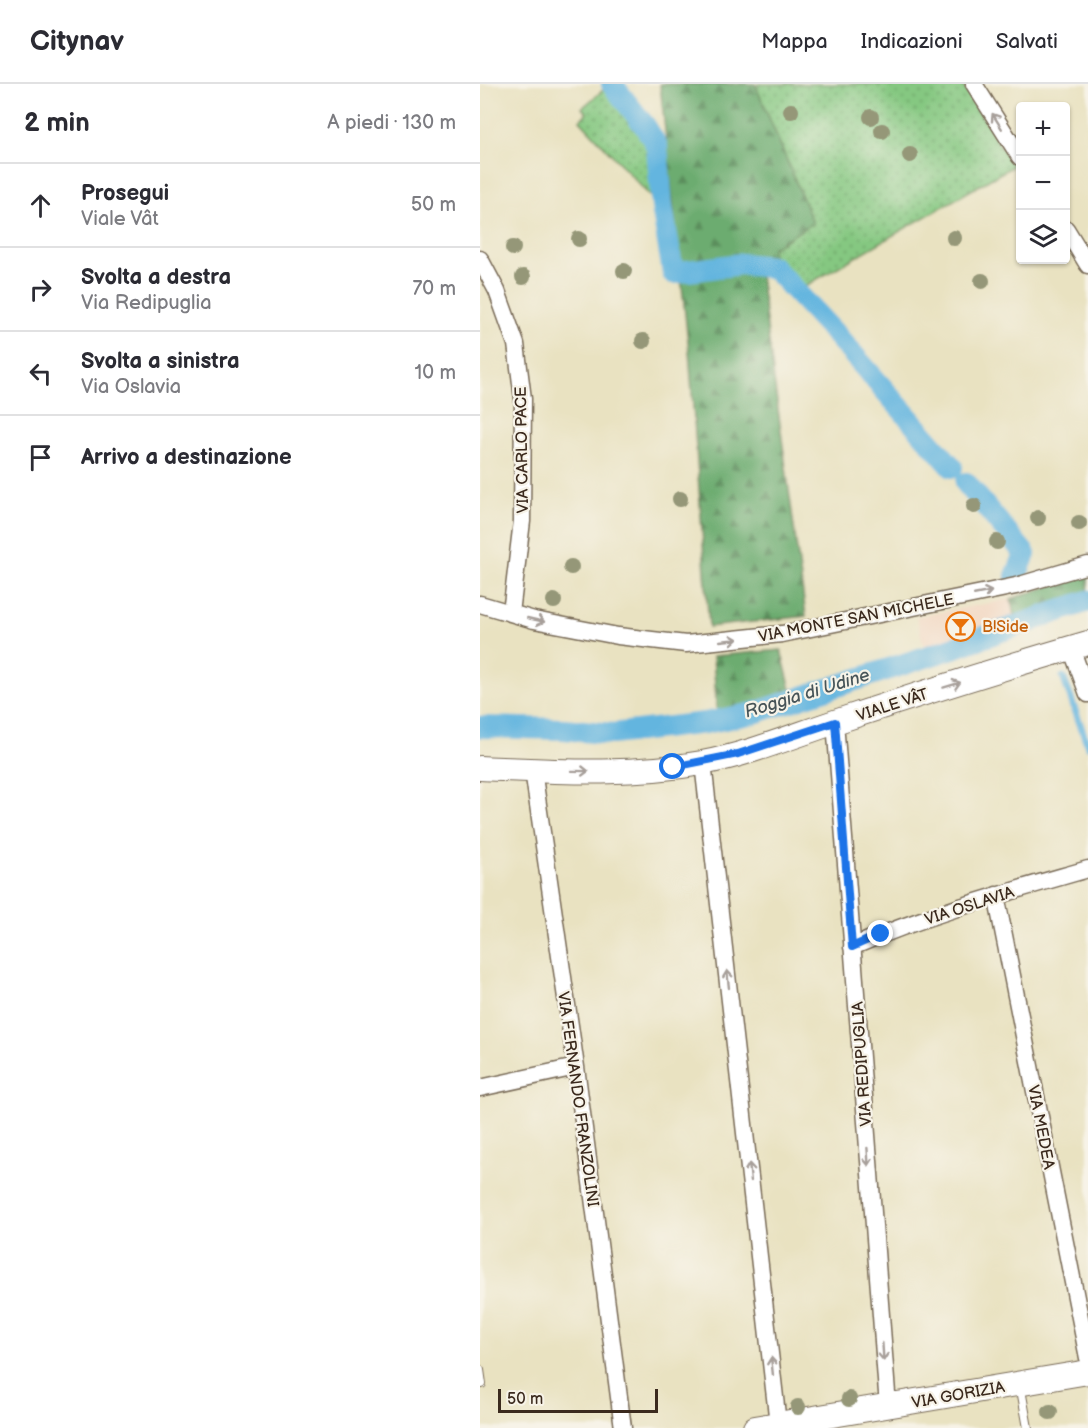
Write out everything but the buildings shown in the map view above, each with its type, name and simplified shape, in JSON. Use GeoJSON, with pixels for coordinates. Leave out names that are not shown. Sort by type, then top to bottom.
{"type":"FeatureCollection","features":[{"type":"Feature","properties":{"kind":"main road","name":"VIALE VÂT"},"geometry":{"type":"LineString","coordinates":[[480,768],[648,770],[703,762],[757,749],[1080,645]]}},
{"type":"Feature","properties":{"kind":"main road","name":"VIA GORIZIA"},"geometry":{"type":"LineString","coordinates":[[766,1426],[839,1421],[888,1406],[1088,1372]]}},
{"type":"Feature","properties":{"kind":"street"},"geometry":{"type":"LineString","coordinates":[[974,84],[1019,156]]}},
{"type":"Feature","properties":{"kind":"street"},"geometry":{"type":"LineString","coordinates":[[1070,237],[1088,265]]}},
{"type":"Feature","properties":{"kind":"street","name":"VIA CARLO PACE"},"geometry":{"type":"LineString","coordinates":[[480,259],[497,291],[516,344],[523,399],[522,521],[511,613]]}},
{"type":"Feature","properties":{"kind":"street","name":"VIA MONTE SAN MICHELE"},"geometry":{"type":"LineString","coordinates":[[480,604],[618,636],[686,644],[782,634],[1016,586],[1088,565]]}},
{"type":"Feature","properties":{"kind":"street"},"geometry":{"type":"LineString","coordinates":[[1080,645],[1088,694]]}},
{"type":"Feature","properties":{"kind":"street","name":"VIA REDIPUGLIA"},"geometry":{"type":"LineString","coordinates":[[835,722],[888,1406]]}},
{"type":"Feature","properties":{"kind":"street"},"geometry":{"type":"LineString","coordinates":[[703,762],[766,1426]]}},
{"type":"Feature","properties":{"kind":"street","name":"VIA FERNANDO FRANZOLINI"},"geometry":{"type":"LineString","coordinates":[[534,770],[576,1067],[623,1428]]}},
{"type":"Feature","properties":{"kind":"street","name":"VIA OSLAVIA"},"geometry":{"type":"LineString","coordinates":[[852,947],[881,934],[996,895],[1088,869]]}},
{"type":"Feature","properties":{"kind":"street","name":"VIA MEDEA"},"geometry":{"type":"LineString","coordinates":[[996,895],[1088,1358]]}},
{"type":"Feature","properties":{"kind":"street"},"geometry":{"type":"LineString","coordinates":[[480,1088],[576,1067]]}},
{"type":"Feature","properties":{"kind":"lane"},"geometry":{"type":"LineString","coordinates":[[480,1370],[482,1384]]}},
{"type":"Feature","properties":{"kind":"lane","name":"VIA GORIZIA"},"geometry":{"type":"LineString","coordinates":[[1020,1383],[1028,1428]]}},
{"type":"Feature","properties":{"kind":"shaded area"},"geometry":{"type":"Polygon","coordinates":[[[1011,599],[1014,616],[924,646],[916,617],[1011,599]]]}},
{"type":"Feature","properties":{"kind":"green space"},"geometry":{"type":"Polygon","coordinates":[[[660,84],[755,84],[813,223],[772,248],[773,261],[758,261],[806,616],[709,627],[689,351],[660,84]]]}},
{"type":"Feature","properties":{"kind":"green space"},"geometry":{"type":"Polygon","coordinates":[[[759,84],[962,84],[1013,166],[800,289],[773,261],[756,86],[759,84]]]}},
{"type":"Feature","properties":{"kind":"green space"},"geometry":{"type":"Polygon","coordinates":[[[609,85],[642,127],[654,147],[658,205],[580,120],[587,113],[582,108],[609,85]]]}},
{"type":"Feature","properties":{"kind":"green space"},"geometry":{"type":"Polygon","coordinates":[[[1088,573],[1088,594],[1014,616],[1011,599],[1088,573]]]}},
{"type":"Feature","properties":{"kind":"green space"},"geometry":{"type":"Polygon","coordinates":[[[781,650],[792,694],[717,713],[713,656],[781,650]]]}},
{"type":"Feature","properties":{"kind":"waterway"},"geometry":{"type":"LineString","coordinates":[[612,84],[645,126],[657,146],[662,206],[673,273],[741,264],[773,267],[952,467]]}},
{"type":"Feature","properties":{"kind":"waterway"},"geometry":{"type":"LineString","coordinates":[[966,483],[1025,554],[1016,576]]}},
{"type":"Feature","properties":{"kind":"waterway","name":"Roggia di Udine"},"geometry":{"type":"LineString","coordinates":[[480,727],[564,729],[612,734],[705,723],[754,713],[1088,601]]}},
{"type":"Feature","properties":{"kind":"waterway"},"geometry":{"type":"LineString","coordinates":[[1031,621],[1035,628]]}},
{"type":"Feature","properties":{"kind":"waterway"},"geometry":{"type":"LineString","coordinates":[[1063,677],[1088,746]]}},
{"type":"Feature","properties":{"kind":"place","name":"B!Side"},"geometry":{"type":"Point","coordinates":[961,626]}},
{"type":"Feature","properties":{"kind":"route"},"geometry":{"type":"LineString","coordinates":[[673,767],[738,754],[835,722],[852,947],[881,934]]}}]}
